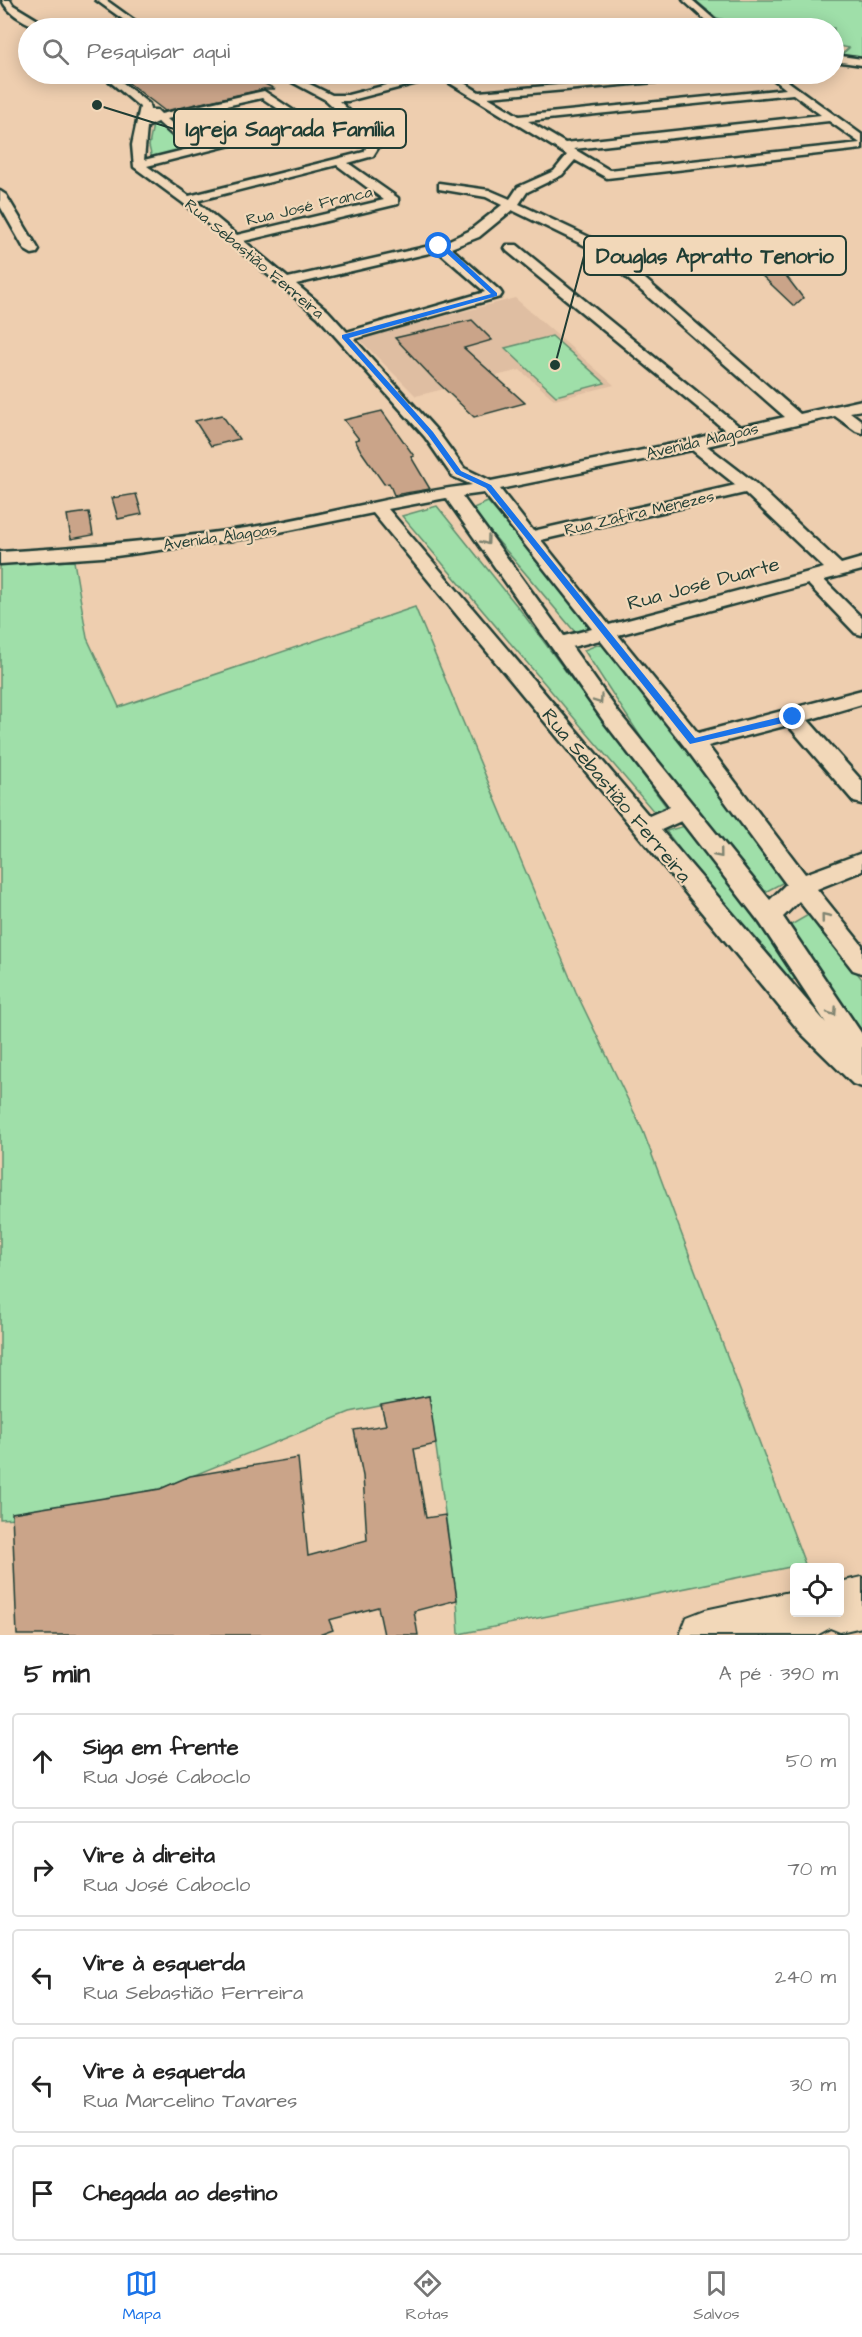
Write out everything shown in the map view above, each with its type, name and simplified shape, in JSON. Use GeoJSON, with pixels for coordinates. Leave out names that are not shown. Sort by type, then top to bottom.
{"type":"FeatureCollection","features":[{"type":"Feature","properties":{"kind":"main road"},"geometry":{"type":"LineString","coordinates":[[844,1606],[862,1602]]}},
{"type":"Feature","properties":{"kind":"main road"},"geometry":{"type":"LineString","coordinates":[[705,1635],[790,1617]]}},
{"type":"Feature","properties":{"kind":"street"},"geometry":{"type":"LineString","coordinates":[[6,0],[9,7],[28,18]]}},
{"type":"Feature","properties":{"kind":"street"},"geometry":{"type":"LineString","coordinates":[[100,0],[126,18]]}},
{"type":"Feature","properties":{"kind":"street"},"geometry":{"type":"LineString","coordinates":[[687,0],[708,18]]}},
{"type":"Feature","properties":{"kind":"street"},"geometry":{"type":"LineString","coordinates":[[844,59],[862,62]]}},
{"type":"Feature","properties":{"kind":"street"},"geometry":{"type":"LineString","coordinates":[[118,84],[161,117],[197,151]]}},
{"type":"Feature","properties":{"kind":"street"},"geometry":{"type":"LineString","coordinates":[[187,200],[369,154],[372,148],[367,127],[330,98],[302,84]]}},
{"type":"Feature","properties":{"kind":"street"},"geometry":{"type":"LineString","coordinates":[[330,98],[372,97],[411,84]]}},
{"type":"Feature","properties":{"kind":"street"},"geometry":{"type":"LineString","coordinates":[[459,84],[607,174],[862,146]]}},
{"type":"Feature","properties":{"kind":"street"},"geometry":{"type":"LineString","coordinates":[[478,95],[600,84]]}},
{"type":"Feature","properties":{"kind":"street"},"geometry":{"type":"LineString","coordinates":[[624,84],[657,113],[722,161]]}},
{"type":"Feature","properties":{"kind":"street"},"geometry":{"type":"LineString","coordinates":[[786,84],[862,140]]}},
{"type":"Feature","properties":{"kind":"street"},"geometry":{"type":"LineString","coordinates":[[517,119],[657,113],[796,91]]}},
{"type":"Feature","properties":{"kind":"street"},"geometry":{"type":"LineString","coordinates":[[143,124],[161,117],[264,94],[307,123],[138,165],[138,145],[145,106]]}},
{"type":"Feature","properties":{"kind":"street"},"geometry":{"type":"LineString","coordinates":[[562,147],[694,141],[832,117]]}},
{"type":"Feature","properties":{"kind":"street"},"geometry":{"type":"LineString","coordinates":[[287,282],[442,246],[474,234],[505,208],[512,206],[522,190],[558,172],[574,154]]}},
{"type":"Feature","properties":{"kind":"street","name":"Rua José Franca"},"geometry":{"type":"LineString","coordinates":[[236,239],[394,201],[340,162]]}},
{"type":"Feature","properties":{"kind":"street","name":"Rua Sebastião Ferreira"},"geometry":{"type":"LineString","coordinates":[[138,165],[236,239],[323,314],[431,434],[458,472],[462,491],[560,644],[612,718],[769,916],[862,1056]]}},
{"type":"Feature","properties":{"kind":"street"},"geometry":{"type":"LineString","coordinates":[[443,186],[489,194],[602,248],[797,419]]}},
{"type":"Feature","properties":{"kind":"street"},"geometry":{"type":"LineString","coordinates":[[0,195],[12,227],[32,250]]}},
{"type":"Feature","properties":{"kind":"street"},"geometry":{"type":"LineString","coordinates":[[345,337],[495,294],[442,246]]}},
{"type":"Feature","properties":{"kind":"street"},"geometry":{"type":"LineString","coordinates":[[512,248],[737,432]]}},
{"type":"Feature","properties":{"kind":"street","name":"Avenida Alagoas"},"geometry":{"type":"LineString","coordinates":[[0,558],[140,548],[255,532],[695,444],[737,432],[862,405]]}},
{"type":"Feature","properties":{"kind":"street"},"geometry":{"type":"LineString","coordinates":[[837,410],[862,428]]}},
{"type":"Feature","properties":{"kind":"street"},"geometry":{"type":"LineString","coordinates":[[695,444],[749,487],[838,571]]}},
{"type":"Feature","properties":{"kind":"street"},"geometry":{"type":"LineString","coordinates":[[458,472],[462,491]]}},
{"type":"Feature","properties":{"kind":"street","name":"Rua Zafira Menezes"},"geometry":{"type":"LineString","coordinates":[[529,537],[749,487]]}},
{"type":"Feature","properties":{"kind":"street","name":"Rua Sebastião Ferreira"},"geometry":{"type":"LineString","coordinates":[[462,491],[529,537],[693,742],[800,885],[862,963]]}},
{"type":"Feature","properties":{"kind":"street","name":"Rua Sebastião Ferreira"},"geometry":{"type":"LineString","coordinates":[[378,508],[810,1025],[862,1075]]}},
{"type":"Feature","properties":{"kind":"street","name":"Rua José Duarte"},"geometry":{"type":"LineString","coordinates":[[560,644],[862,564]]}},
{"type":"Feature","properties":{"kind":"street"},"geometry":{"type":"LineString","coordinates":[[812,578],[862,629]]}},
{"type":"Feature","properties":{"kind":"street"},"geometry":{"type":"LineString","coordinates":[[693,742],[862,697]]}},
{"type":"Feature","properties":{"kind":"street"},"geometry":{"type":"LineString","coordinates":[[793,717],[862,796]]}},
{"type":"Feature","properties":{"kind":"street"},"geometry":{"type":"LineString","coordinates":[[644,828],[684,810]]}},
{"type":"Feature","properties":{"kind":"street"},"geometry":{"type":"LineString","coordinates":[[769,916],[800,885],[862,862]]}},
{"type":"Feature","properties":{"kind":"shaded area"},"geometry":{"type":"Polygon","coordinates":[[[515,298],[614,385],[555,400],[520,370],[416,396],[359,339],[515,298]]]}},
{"type":"Feature","properties":{"kind":"green space"},"geometry":{"type":"Polygon","coordinates":[[[695,0],[862,0],[862,57],[844,55],[849,48],[844,47],[844,18],[717,18],[695,0]]]}},
{"type":"Feature","properties":{"kind":"green space"},"geometry":{"type":"Polygon","coordinates":[[[160,122],[192,149],[152,159],[149,146],[153,124],[160,122]]]}},
{"type":"Feature","properties":{"kind":"green space"},"geometry":{"type":"Polygon","coordinates":[[[552,336],[605,383],[556,396],[505,348],[552,336]]]}},
{"type":"Feature","properties":{"kind":"green space"},"geometry":{"type":"Polygon","coordinates":[[[488,502],[594,625],[575,632],[471,509],[488,502]]]}},
{"type":"Feature","properties":{"kind":"green space"},"geometry":{"type":"Polygon","coordinates":[[[437,506],[521,611],[668,809],[655,813],[402,516],[437,506]]]}},
{"type":"Feature","properties":{"kind":"green space"},"geometry":{"type":"Polygon","coordinates":[[[74,561],[87,638],[119,707],[415,607],[576,992],[643,1131],[805,1563],[790,1563],[790,1567],[459,1634],[457,1600],[429,1396],[350,1412],[160,1489],[17,1518],[0,1519],[0,563],[74,561]]]}},
{"type":"Feature","properties":{"kind":"green space"},"geometry":{"type":"Polygon","coordinates":[[[605,642],[784,882],[765,892],[663,771],[584,650],[605,642]]]}},
{"type":"Feature","properties":{"kind":"green space"},"geometry":{"type":"Polygon","coordinates":[[[685,826],[799,978],[785,982],[727,912],[666,831],[685,826]]]}},
{"type":"Feature","properties":{"kind":"green space"},"geometry":{"type":"Polygon","coordinates":[[[810,914],[862,979],[862,1031],[784,929],[810,914]]]}},
{"type":"Feature","properties":{"kind":"building"},"geometry":{"type":"Polygon","coordinates":[[[130,84],[265,84],[275,89],[264,89],[165,111],[130,84]]]}},
{"type":"Feature","properties":{"kind":"building"},"geometry":{"type":"Polygon","coordinates":[[[764,247],[803,298],[794,306],[756,270],[741,250],[764,247]]]}},
{"type":"Feature","properties":{"kind":"building"},"geometry":{"type":"Polygon","coordinates":[[[472,320],[492,340],[464,348],[525,403],[474,417],[395,338],[472,320]]]}},
{"type":"Feature","properties":{"kind":"building"},"geometry":{"type":"Polygon","coordinates":[[[382,411],[414,456],[411,457],[430,489],[394,495],[389,483],[384,484],[361,451],[355,440],[359,439],[344,420],[382,411]]]}},
{"type":"Feature","properties":{"kind":"building"},"geometry":{"type":"Polygon","coordinates":[[[222,415],[239,439],[211,446],[195,421],[222,415]]]}},
{"type":"Feature","properties":{"kind":"building"},"geometry":{"type":"Polygon","coordinates":[[[136,494],[142,514],[118,519],[112,498],[136,494]]]}},
{"type":"Feature","properties":{"kind":"building"},"geometry":{"type":"Polygon","coordinates":[[[89,512],[93,535],[71,539],[67,515],[89,512]]]}},
{"type":"Feature","properties":{"kind":"building"},"geometry":{"type":"Polygon","coordinates":[[[429,1396],[436,1444],[414,1449],[426,1518],[445,1515],[457,1600],[414,1611],[418,1635],[384,1635],[378,1607],[329,1620],[333,1630],[319,1635],[17,1635],[12,1513],[160,1489],[190,1476],[298,1458],[308,1556],[367,1540],[363,1476],[354,1430],[386,1425],[381,1405],[429,1396]]]}},
{"type":"Feature","properties":{"kind":"place","name":"Igreja Sagrada Família"},"geometry":{"type":"Point","coordinates":[97,105]}},
{"type":"Feature","properties":{"kind":"place","name":"Douglas Apratto Tenorio"},"geometry":{"type":"Point","coordinates":[555,365]}},
{"type":"Feature","properties":{"kind":"route"},"geometry":{"type":"LineString","coordinates":[[439,246],[443,246],[495,294],[345,337],[431,434],[458,472],[488,486],[693,742],[793,717]]}}]}
